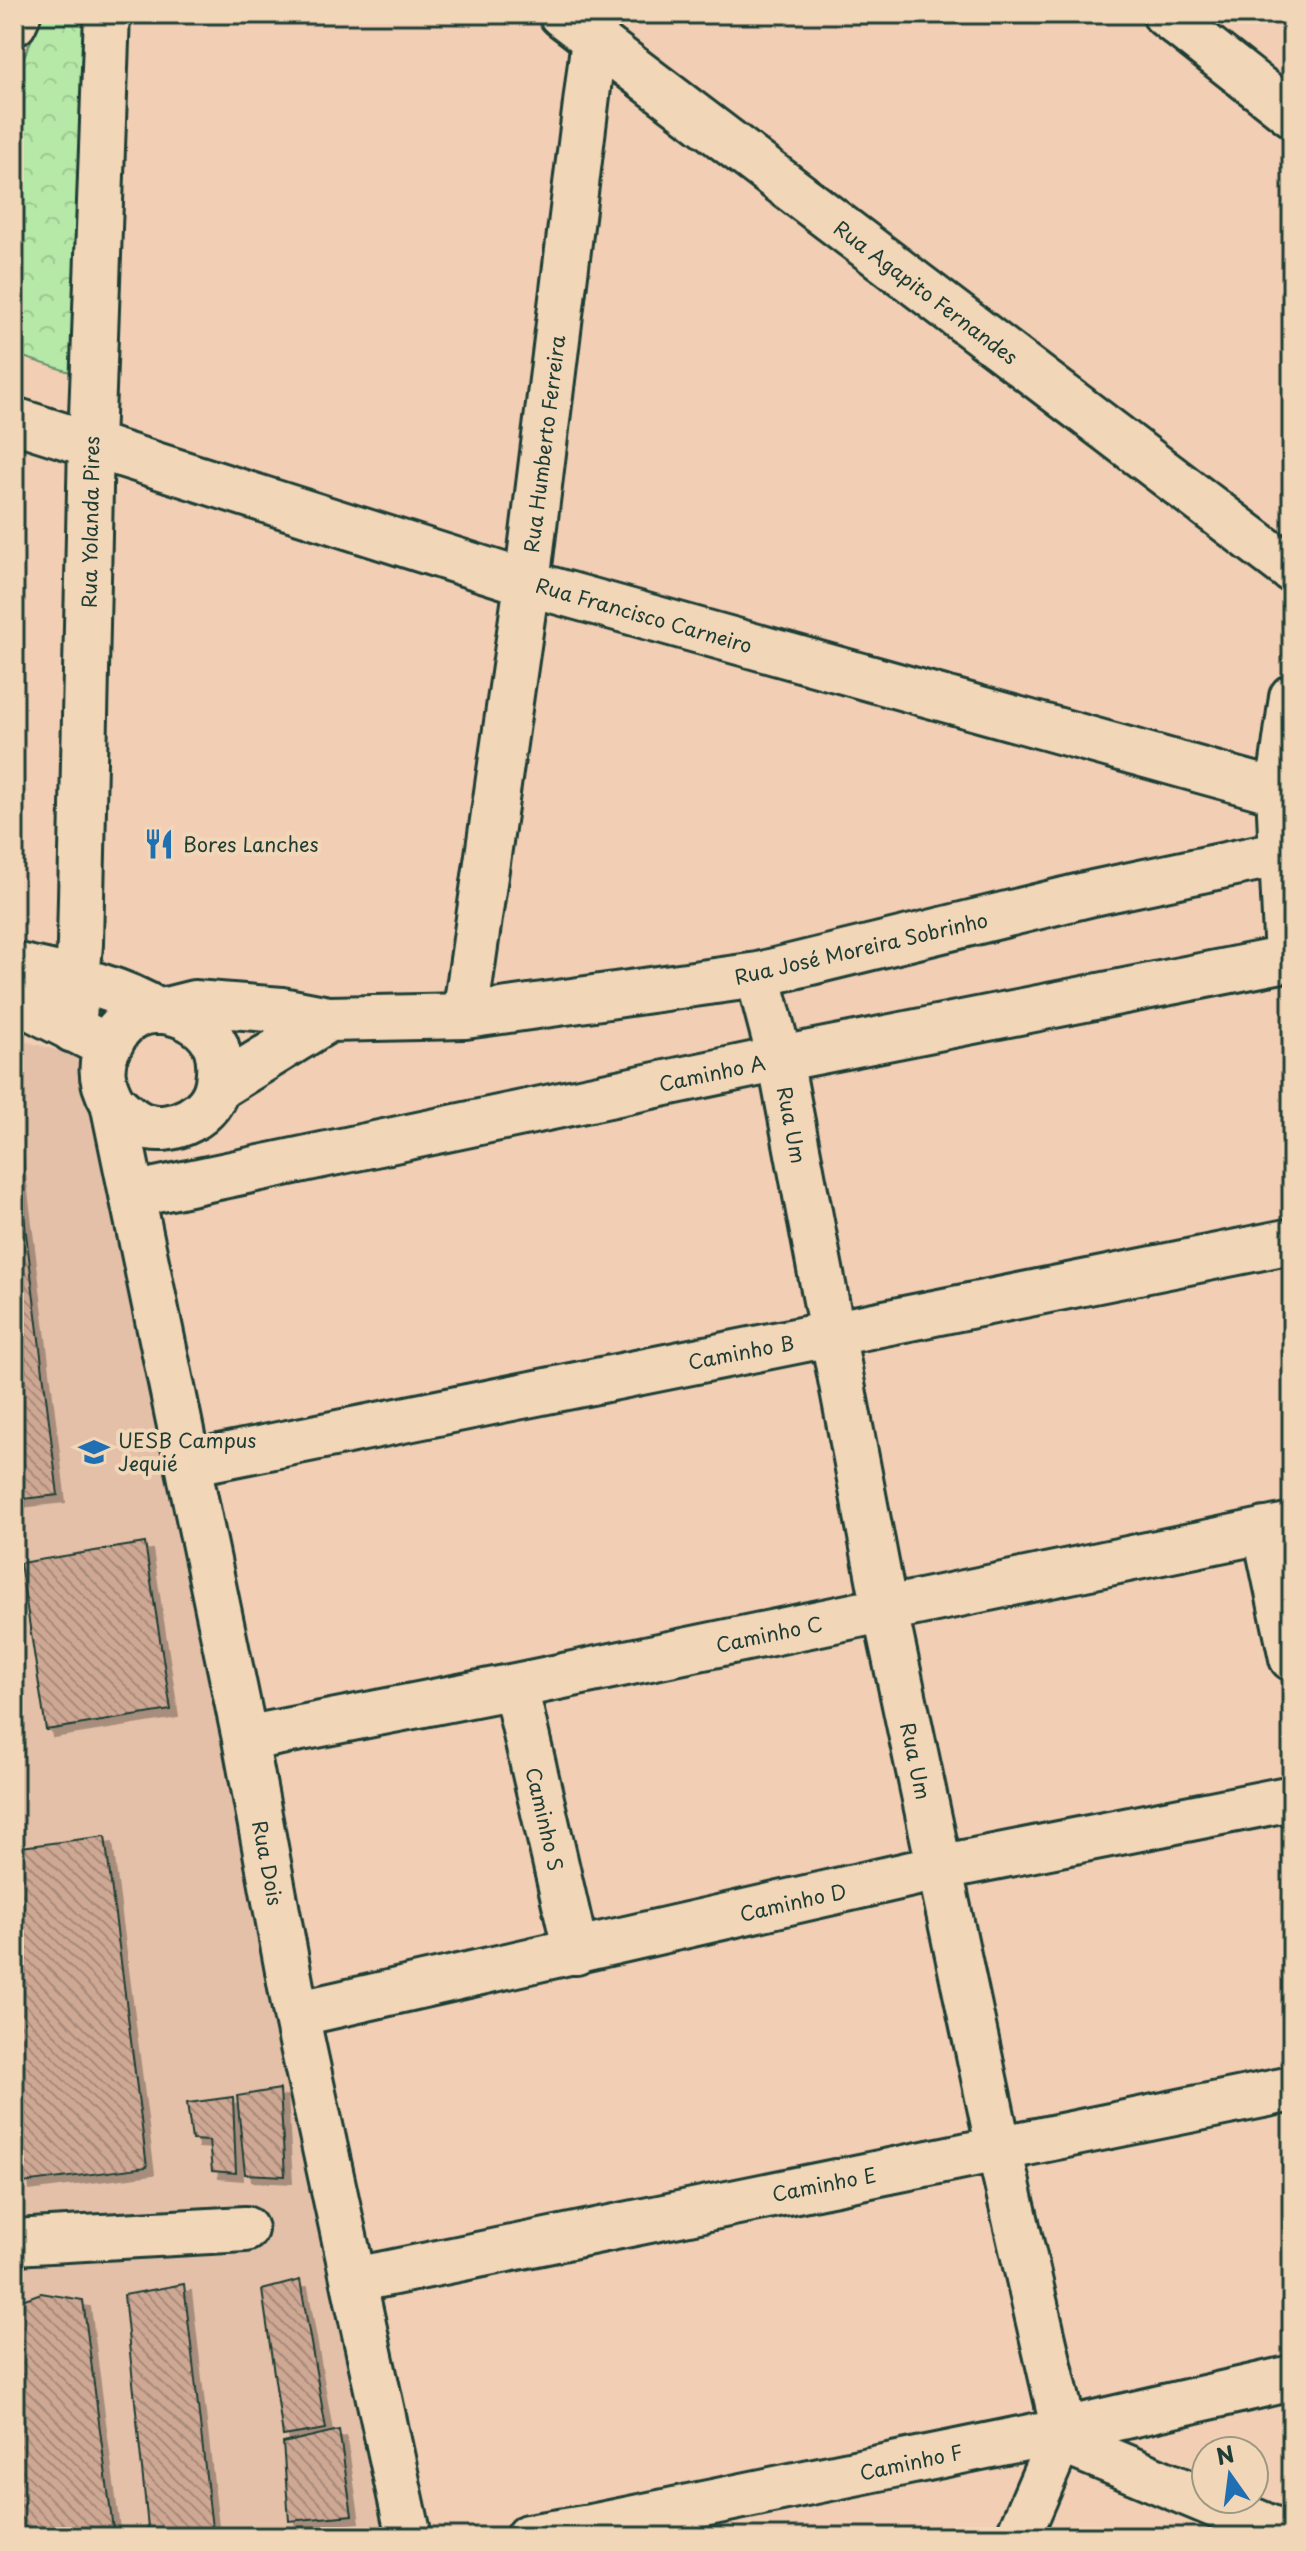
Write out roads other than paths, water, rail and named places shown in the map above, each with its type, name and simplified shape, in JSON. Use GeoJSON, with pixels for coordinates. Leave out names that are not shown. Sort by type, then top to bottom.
{"type":"FeatureCollection","features":[{"type":"Feature","properties":{"kind":"street"},"geometry":{"type":"LineString","coordinates":[[14,23],[18,14]]}},
{"type":"Feature","properties":{"kind":"street","name":"Rua Yolanda Pires"},"geometry":{"type":"LineString","coordinates":[[90,1039],[78,980],[91,443],[107,14]]}},
{"type":"Feature","properties":{"kind":"street"},"geometry":{"type":"LineString","coordinates":[[1165,14],[1292,114]]}},
{"type":"Feature","properties":{"kind":"street","name":"Rua Agapito Fernandes"},"geometry":{"type":"LineString","coordinates":[[584,22],[1292,570]]}},
{"type":"Feature","properties":{"kind":"street","name":"Rua Humberto Ferreira"},"geometry":{"type":"LineString","coordinates":[[465,1016],[527,583],[584,22]]}},
{"type":"Feature","properties":{"kind":"street","name":"Rua Francisco Carneiro"},"geometry":{"type":"LineString","coordinates":[[14,420],[527,583],[1279,792]]}},
{"type":"Feature","properties":{"kind":"street"},"geometry":{"type":"LineString","coordinates":[[1289,958],[1286,852],[1279,792],[1292,697]]}},
{"type":"Feature","properties":{"kind":"street","name":"Rua José Moreira Sobrinho"},"geometry":{"type":"LineString","coordinates":[[161,1011],[194,1003],[282,1010],[329,1019],[465,1016],[758,975],[1093,893],[1286,852]]}},
{"type":"Feature","properties":{"kind":"street","name":"Caminho A"},"geometry":{"type":"LineString","coordinates":[[132,1191],[1289,958]]}},
{"type":"Feature","properties":{"kind":"street"},"geometry":{"type":"LineString","coordinates":[[14,965],[78,980],[161,1011],[186,1016],[204,1028],[216,1046],[220,1067],[217,1088],[210,1103],[184,1123],[165,1128],[145,1126],[127,1118],[113,1103],[103,1081],[103,1056],[90,1039],[14,999]]}},
{"type":"Feature","properties":{"kind":"street","name":"Rua Um"},"geometry":{"type":"LineString","coordinates":[[758,975],[780,1059],[885,1610],[938,1868],[1062,2435]]}},
{"type":"Feature","properties":{"kind":"street"},"geometry":{"type":"LineString","coordinates":[[90,1039],[120,1027],[137,1016],[161,1011]]}},
{"type":"Feature","properties":{"kind":"street"},"geometry":{"type":"LineString","coordinates":[[217,1088],[329,1019]]}},
{"type":"Feature","properties":{"kind":"street","name":"Rua Dois"},"geometry":{"type":"LineString","coordinates":[[113,1103],[245,1739],[296,2014],[409,2537]]}},
{"type":"Feature","properties":{"kind":"street"},"geometry":{"type":"LineString","coordinates":[[132,1191],[184,1123]]}},
{"type":"Feature","properties":{"kind":"street","name":"Caminho B"},"geometry":{"type":"LineString","coordinates":[[189,1463],[1292,1241]]}},
{"type":"Feature","properties":{"kind":"street"},"geometry":{"type":"LineString","coordinates":[[1279,1528],[1292,1658]]}},
{"type":"Feature","properties":{"kind":"street","name":"Caminho C"},"geometry":{"type":"LineString","coordinates":[[245,1739],[1279,1528]]}},
{"type":"Feature","properties":{"kind":"street","name":"Caminho S"},"geometry":{"type":"LineString","coordinates":[[515,1686],[576,1952]]}},
{"type":"Feature","properties":{"kind":"street","name":"Caminho D"},"geometry":{"type":"LineString","coordinates":[[296,2014],[938,1868],[1292,1798]]}},
{"type":"Feature","properties":{"kind":"street","name":"Caminho E"},"geometry":{"type":"LineString","coordinates":[[355,2280],[1292,2089]]}},
{"type":"Feature","properties":{"kind":"street"},"geometry":{"type":"LineString","coordinates":[[14,2242],[245,2229]]}},
{"type":"Feature","properties":{"kind":"street","name":"Caminho F"},"geometry":{"type":"LineString","coordinates":[[528,2537],[603,2532],[1062,2435],[1292,2378]]}},
{"type":"Feature","properties":{"kind":"street"},"geometry":{"type":"LineString","coordinates":[[1018,2537],[1062,2435],[1292,2537]]}},
{"type":"Feature","properties":{"kind":"place","name":"Bores Lanches"},"geometry":{"type":"Point","coordinates":[159,844]}},
{"type":"Feature","properties":{"kind":"place","name":"UESB Campus Jequié"},"geometry":{"type":"Point","coordinates":[94,1452]}}]}
